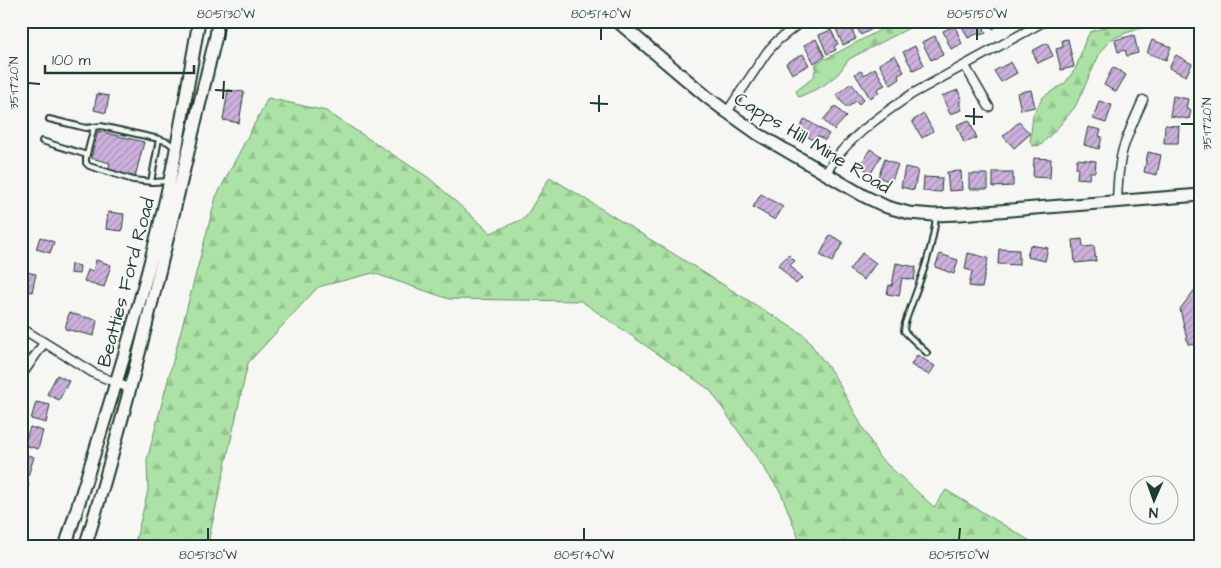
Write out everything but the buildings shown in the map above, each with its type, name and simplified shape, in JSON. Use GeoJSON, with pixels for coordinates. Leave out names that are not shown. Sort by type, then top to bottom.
{"type":"FeatureCollection","features":[{"type":"Feature","properties":{"kind":"main road","name":"Beatties Ford Road"},"geometry":{"type":"LineString","coordinates":[[85,547],[131,389],[179,165],[200,21]]}},
{"type":"Feature","properties":{"kind":"main road","name":"Beatties Ford Road"},"geometry":{"type":"LineString","coordinates":[[65,547],[116,383],[216,36],[218,21]]}},
{"type":"Feature","properties":{"kind":"main road","name":"Capps Hill Mine Road"},"geometry":{"type":"LineString","coordinates":[[617,21],[707,97],[758,134],[864,196],[887,207],[909,213],[936,215],[1200,195]]}},
{"type":"Feature","properties":{"kind":"street"},"geometry":{"type":"LineString","coordinates":[[727,112],[767,52],[777,41],[802,21]]}},
{"type":"Feature","properties":{"kind":"street"},"geometry":{"type":"LineString","coordinates":[[826,174],[838,154],[872,122],[912,94],[1045,21]]}},
{"type":"Feature","properties":{"kind":"street"},"geometry":{"type":"LineString","coordinates":[[965,66],[989,107]]}},
{"type":"Feature","properties":{"kind":"street"},"geometry":{"type":"LineString","coordinates":[[1117,201],[1122,150],[1143,100]]}},
{"type":"Feature","properties":{"kind":"street"},"geometry":{"type":"LineString","coordinates":[[21,328],[95,374],[131,389]]}},
{"type":"Feature","properties":{"kind":"street"},"geometry":{"type":"LineString","coordinates":[[21,376],[44,343]]}},
{"type":"Feature","properties":{"kind":"lane"},"geometry":{"type":"LineString","coordinates":[[49,119],[86,128],[101,126],[168,142],[179,165],[151,182],[124,178],[90,166],[86,163],[94,127]]}},
{"type":"Feature","properties":{"kind":"lane"},"geometry":{"type":"LineString","coordinates":[[151,182],[159,139]]}},
{"type":"Feature","properties":{"kind":"lane"},"geometry":{"type":"LineString","coordinates":[[42,141],[87,155]]}},
{"type":"Feature","properties":{"kind":"lane"},"geometry":{"type":"LineString","coordinates":[[927,353],[904,331],[905,323],[927,260],[934,234],[936,215]]}},
{"type":"Feature","properties":{"kind":"green space"},"geometry":{"type":"Polygon","coordinates":[[[897,21],[923,21],[849,59],[838,74],[823,86],[799,97],[796,91],[814,77],[816,64],[897,21]]]}},
{"type":"Feature","properties":{"kind":"green space"},"geometry":{"type":"Polygon","coordinates":[[[1113,21],[1154,21],[1146,27],[1110,40],[1101,51],[1075,107],[1041,145],[1033,146],[1030,142],[1033,115],[1043,97],[1065,83],[1076,68],[1090,32],[1103,28],[1113,21]]]}},
{"type":"Feature","properties":{"kind":"green space"},"geometry":{"type":"Polygon","coordinates":[[[268,98],[326,111],[429,178],[491,233],[525,218],[550,177],[804,335],[834,375],[879,457],[934,507],[946,490],[1040,547],[802,547],[781,493],[710,390],[581,301],[449,299],[373,273],[318,287],[248,363],[207,547],[134,547],[148,491],[147,460],[216,197],[268,98]]]}}]}
